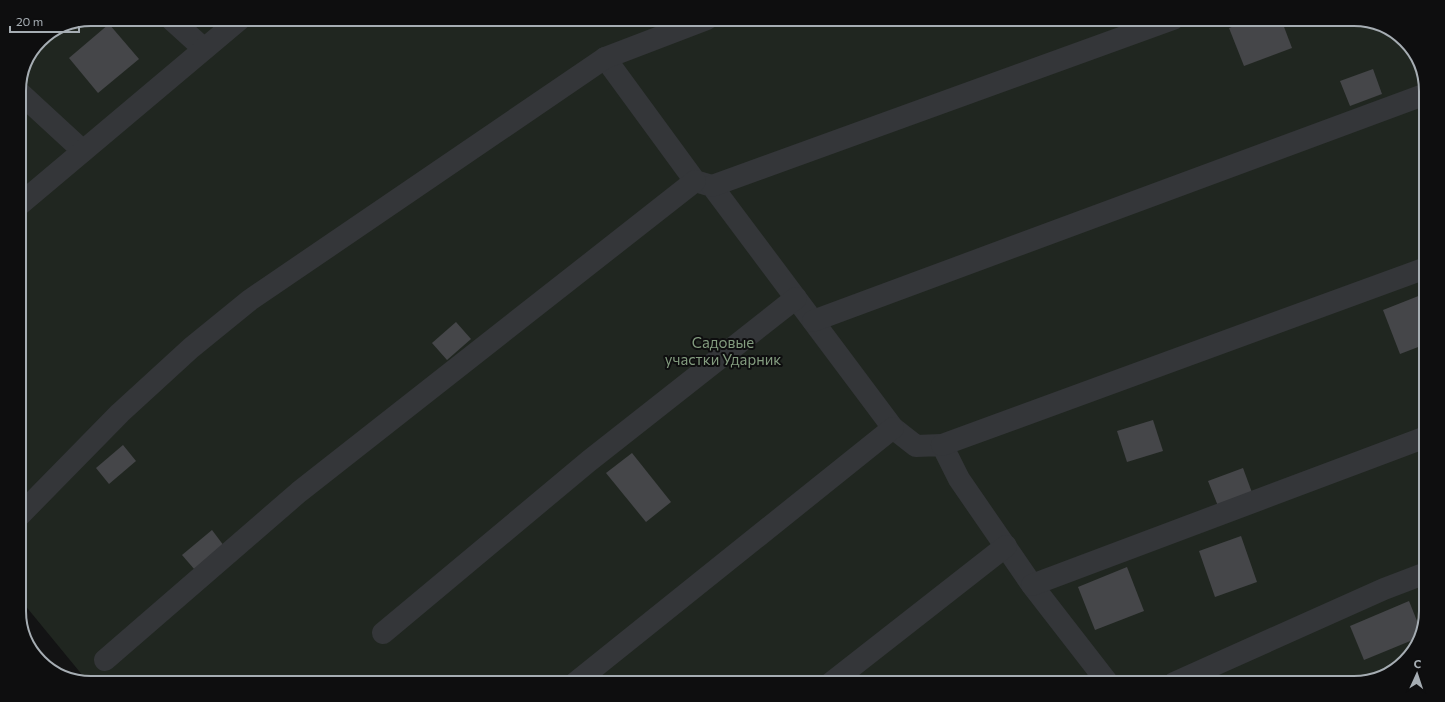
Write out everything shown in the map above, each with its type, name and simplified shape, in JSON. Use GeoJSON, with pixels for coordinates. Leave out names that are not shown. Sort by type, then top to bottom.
{"type":"FeatureCollection","features":[{"type":"Feature","properties":{"kind":"lane"},"geometry":{"type":"LineString","coordinates":[[179,26],[204,49]]}},
{"type":"Feature","properties":{"kind":"lane"},"geometry":{"type":"LineString","coordinates":[[26,199],[232,26]]}},
{"type":"Feature","properties":{"kind":"lane"},"geometry":{"type":"LineString","coordinates":[[26,509],[120,413],[191,348],[250,300],[605,58],[689,26]]}},
{"type":"Feature","properties":{"kind":"lane"},"geometry":{"type":"LineString","coordinates":[[105,660],[299,492],[704,184],[1153,26]]}},
{"type":"Feature","properties":{"kind":"lane"},"geometry":{"type":"LineString","coordinates":[[605,58],[796,298],[893,428],[916,446],[942,445],[1419,271]]}},
{"type":"Feature","properties":{"kind":"lane"},"geometry":{"type":"LineString","coordinates":[[813,321],[1419,97]]}},
{"type":"Feature","properties":{"kind":"lane"},"geometry":{"type":"LineString","coordinates":[[26,98],[83,151]]}},
{"type":"Feature","properties":{"kind":"lane"},"geometry":{"type":"LineString","coordinates":[[383,633],[589,461],[796,298]]}},
{"type":"Feature","properties":{"kind":"lane"},"geometry":{"type":"LineString","coordinates":[[584,676],[893,428]]}},
{"type":"Feature","properties":{"kind":"lane"},"geometry":{"type":"LineString","coordinates":[[1032,584],[1419,440]]}},
{"type":"Feature","properties":{"kind":"lane"},"geometry":{"type":"LineString","coordinates":[[942,445],[959,479],[1032,584],[1103,676]]}},
{"type":"Feature","properties":{"kind":"lane"},"geometry":{"type":"LineString","coordinates":[[840,676],[1006,546]]}},
{"type":"Feature","properties":{"kind":"lane"},"geometry":{"type":"LineString","coordinates":[[1190,676],[1384,589],[1419,576]]}},
{"type":"Feature","properties":{"kind":"green space","name":"Садовые участки Ударник"},"geometry":{"type":"Polygon","coordinates":[[[91,26],[1354,26],[1371,28],[1390,37],[1403,48],[1416,70],[1419,87],[1419,611],[1416,632],[1406,651],[1403,654],[1397,654],[1397,660],[1394,663],[1379,671],[1371,674],[1354,676],[83,675],[26,607],[26,87],[28,74],[39,51],[48,42],[70,29],[91,26]]]}},
{"type":"Feature","properties":{"kind":"building"},"geometry":{"type":"Polygon","coordinates":[[[107,26],[111,26],[139,59],[98,93],[69,58],[107,26]]]}},
{"type":"Feature","properties":{"kind":"building"},"geometry":{"type":"Polygon","coordinates":[[[1234,26],[1284,26],[1292,48],[1244,66],[1229,28],[1234,26]]]}},
{"type":"Feature","properties":{"kind":"building"},"geometry":{"type":"Polygon","coordinates":[[[1373,69],[1382,94],[1350,106],[1340,81],[1373,69]]]}},
{"type":"Feature","properties":{"kind":"building"},"geometry":{"type":"Polygon","coordinates":[[[1419,296],[1419,347],[1400,354],[1383,310],[1419,296]]]}},
{"type":"Feature","properties":{"kind":"building"},"geometry":{"type":"Polygon","coordinates":[[[456,322],[471,339],[447,360],[432,343],[456,322]]]}},
{"type":"Feature","properties":{"kind":"building"},"geometry":{"type":"Polygon","coordinates":[[[1153,420],[1163,451],[1127,462],[1117,431],[1153,420]]]}},
{"type":"Feature","properties":{"kind":"building"},"geometry":{"type":"Polygon","coordinates":[[[123,445],[136,461],[109,484],[96,468],[123,445]]]}},
{"type":"Feature","properties":{"kind":"building"},"geometry":{"type":"Polygon","coordinates":[[[632,453],[671,502],[646,522],[606,473],[632,453]]]}},
{"type":"Feature","properties":{"kind":"building"},"geometry":{"type":"Polygon","coordinates":[[[1243,468],[1254,498],[1220,511],[1208,481],[1243,468]]]}},
{"type":"Feature","properties":{"kind":"building"},"geometry":{"type":"Polygon","coordinates":[[[212,530],[224,546],[195,570],[182,555],[212,530]]]}},
{"type":"Feature","properties":{"kind":"building"},"geometry":{"type":"Polygon","coordinates":[[[1241,536],[1257,582],[1215,597],[1199,551],[1241,536]]]}},
{"type":"Feature","properties":{"kind":"building"},"geometry":{"type":"Polygon","coordinates":[[[1127,567],[1144,611],[1095,630],[1078,587],[1127,567]]]}},
{"type":"Feature","properties":{"kind":"building"},"geometry":{"type":"Polygon","coordinates":[[[1409,601],[1418,624],[1412,640],[1364,660],[1350,626],[1409,601]]]}}]}
